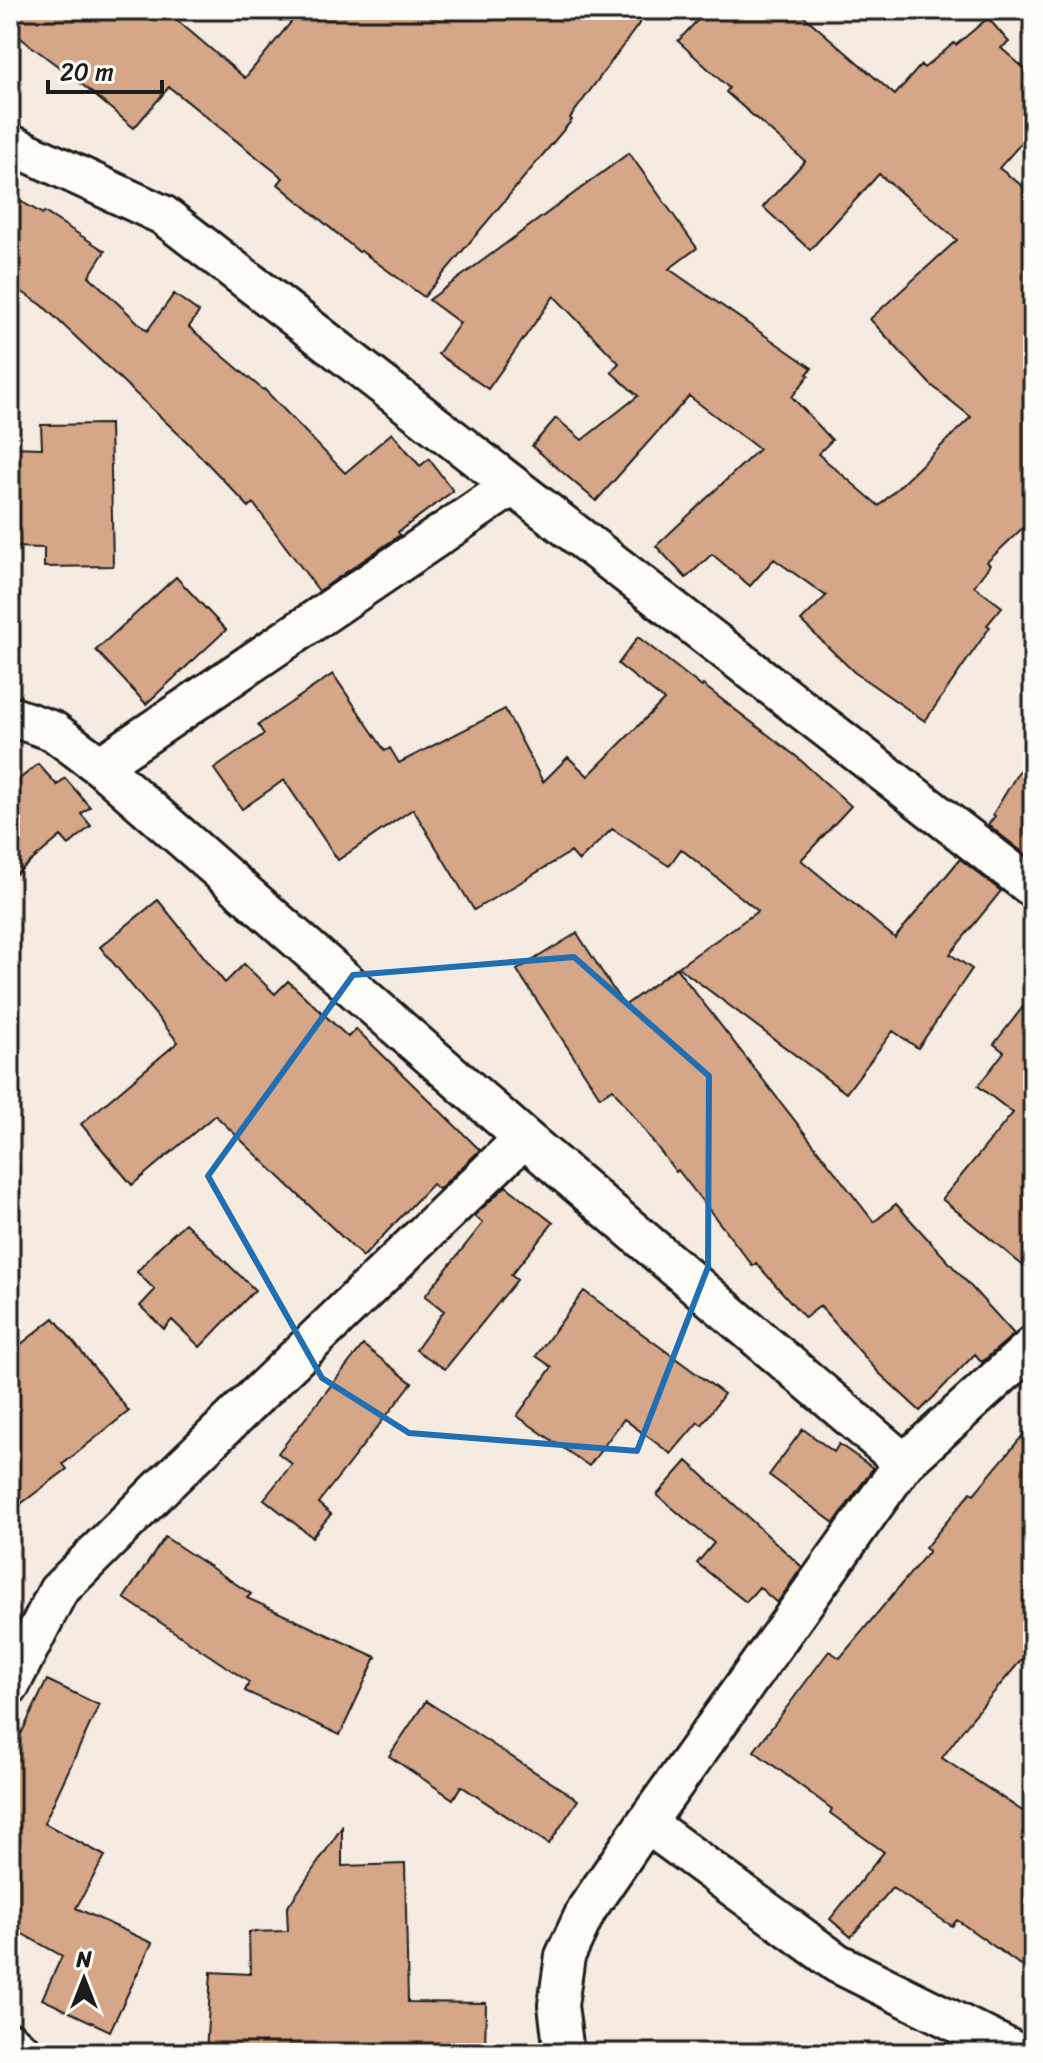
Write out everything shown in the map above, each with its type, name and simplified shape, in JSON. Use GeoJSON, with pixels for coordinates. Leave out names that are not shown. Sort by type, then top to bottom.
{"type":"FeatureCollection","features":[{"type":"Feature","properties":{"kind":"street"},"geometry":{"type":"LineString","coordinates":[[10,144],[163,215],[1033,888]]}},
{"type":"Feature","properties":{"kind":"street"},"geometry":{"type":"LineString","coordinates":[[100,766],[512,486]]}},
{"type":"Feature","properties":{"kind":"street"},"geometry":{"type":"LineString","coordinates":[[10,716],[53,731],[100,766],[524,1138],[904,1463]]}},
{"type":"Feature","properties":{"kind":"street"},"geometry":{"type":"LineString","coordinates":[[10,1685],[58,1591],[524,1138]]}},
{"type":"Feature","properties":{"kind":"street"},"geometry":{"type":"LineString","coordinates":[[564,2053],[558,2005],[565,1956],[587,1909],[904,1463],[1033,1346]]}},
{"type":"Feature","properties":{"kind":"street"},"geometry":{"type":"LineString","coordinates":[[646,1823],[837,1963],[1018,2053]]}},
{"type":"Feature","properties":{"kind":"street"},"geometry":{"type":"LineString","coordinates":[[10,2042],[23,2053]]}},
{"type":"Feature","properties":{"kind":"highlighted area"},"geometry":{"type":"Polygon","coordinates":[[[574,957],[709,1076],[708,1267],[637,1451],[409,1433],[322,1378],[208,1176],[353,975],[574,957]]]}},
{"type":"Feature","properties":{"kind":"building"},"geometry":{"type":"Polygon","coordinates":[[[10,10],[165,10],[245,78],[301,10],[649,10],[570,118],[572,120],[424,297],[359,252],[278,184],[283,178],[169,87],[134,128],[60,66],[10,30],[10,10]]]}},
{"type":"Feature","properties":{"kind":"building"},"geometry":{"type":"Polygon","coordinates":[[[707,10],[797,10],[895,95],[921,65],[924,68],[988,18],[1009,42],[1001,48],[1033,76],[1033,130],[999,168],[1033,194],[1033,518],[987,562],[990,565],[974,586],[1002,607],[925,721],[854,672],[801,621],[826,596],[774,559],[750,586],[712,554],[686,578],[656,546],[759,449],[689,396],[596,501],[532,446],[556,418],[582,440],[638,396],[611,372],[619,363],[554,296],[488,389],[438,354],[460,323],[429,300],[629,153],[697,248],[669,269],[812,368],[792,397],[832,440],[818,454],[879,506],[971,417],[930,384],[870,319],[957,240],[879,174],[810,250],[763,207],[805,161],[726,92],[729,88],[678,41],[707,10]]]}},
{"type":"Feature","properties":{"kind":"building"},"geometry":{"type":"Polygon","coordinates":[[[10,195],[44,212],[105,251],[89,276],[147,331],[174,294],[199,312],[189,327],[264,389],[345,473],[392,433],[420,466],[429,459],[453,491],[398,532],[400,535],[319,591],[253,503],[249,507],[187,442],[42,305],[10,284],[10,195]]]}},
{"type":"Feature","properties":{"kind":"building"},"geometry":{"type":"Polygon","coordinates":[[[110,424],[113,566],[44,567],[44,548],[10,547],[10,447],[42,448],[41,425],[110,424]]]}},
{"type":"Feature","properties":{"kind":"building"},"geometry":{"type":"Polygon","coordinates":[[[176,577],[226,630],[146,704],[96,650],[176,577]]]}},
{"type":"Feature","properties":{"kind":"building"},"geometry":{"type":"Polygon","coordinates":[[[638,637],[797,757],[851,806],[801,860],[895,938],[960,859],[1001,891],[950,954],[972,969],[918,1048],[893,1031],[846,1093],[678,967],[758,911],[681,849],[669,866],[612,829],[579,861],[571,852],[474,910],[413,809],[338,860],[284,780],[242,809],[214,769],[264,734],[258,725],[333,674],[385,751],[390,748],[399,763],[505,709],[543,782],[568,757],[588,776],[664,700],[618,664],[638,637]]]}},
{"type":"Feature","properties":{"kind":"building"},"geometry":{"type":"Polygon","coordinates":[[[1033,748],[1033,852],[1029,857],[988,825],[1033,748]]]}},
{"type":"Feature","properties":{"kind":"building"},"geometry":{"type":"Polygon","coordinates":[[[38,764],[57,785],[65,778],[90,807],[81,814],[91,826],[69,845],[61,836],[10,879],[10,787],[38,764]]]}},
{"type":"Feature","properties":{"kind":"building"},"geometry":{"type":"Polygon","coordinates":[[[158,900],[225,983],[244,964],[275,994],[288,981],[348,1037],[356,1029],[480,1150],[439,1189],[432,1184],[363,1257],[215,1115],[132,1185],[81,1124],[178,1042],[100,947],[158,900]]]}},
{"type":"Feature","properties":{"kind":"building"},"geometry":{"type":"Polygon","coordinates":[[[577,933],[624,1006],[676,968],[874,1222],[896,1204],[1014,1334],[982,1362],[975,1354],[920,1411],[878,1372],[820,1306],[805,1318],[756,1263],[753,1266],[613,1089],[600,1097],[517,970],[577,933]]]}},
{"type":"Feature","properties":{"kind":"building"},"geometry":{"type":"Polygon","coordinates":[[[1033,994],[1033,1274],[942,1199],[1013,1113],[978,1086],[1004,1052],[994,1044],[1033,994]]]}},
{"type":"Feature","properties":{"kind":"building"},"geometry":{"type":"Polygon","coordinates":[[[506,1186],[553,1223],[511,1275],[517,1280],[445,1369],[416,1350],[444,1311],[425,1296],[483,1223],[474,1216],[506,1186]]]}},
{"type":"Feature","properties":{"kind":"building"},"geometry":{"type":"Polygon","coordinates":[[[185,1223],[255,1290],[200,1347],[172,1320],[164,1329],[140,1306],[155,1290],[137,1272],[185,1223]]]}},
{"type":"Feature","properties":{"kind":"building"},"geometry":{"type":"Polygon","coordinates":[[[584,1291],[724,1394],[702,1425],[698,1422],[671,1454],[624,1419],[589,1466],[517,1416],[552,1367],[536,1356],[584,1291]]]}},
{"type":"Feature","properties":{"kind":"building"},"geometry":{"type":"Polygon","coordinates":[[[54,1318],[129,1411],[63,1464],[67,1469],[10,1512],[10,1353],[54,1318]]]}},
{"type":"Feature","properties":{"kind":"building"},"geometry":{"type":"Polygon","coordinates":[[[363,1345],[412,1383],[318,1503],[331,1514],[312,1537],[264,1499],[292,1464],[278,1453],[363,1345]]]}},
{"type":"Feature","properties":{"kind":"building"},"geometry":{"type":"Polygon","coordinates":[[[1033,1423],[1033,1646],[942,1758],[1033,1818],[1033,1974],[957,1920],[952,1926],[892,1888],[851,1937],[830,1919],[884,1852],[754,1751],[829,1651],[840,1658],[929,1551],[925,1548],[1033,1423]]]}},
{"type":"Feature","properties":{"kind":"building"},"geometry":{"type":"Polygon","coordinates":[[[803,1429],[834,1452],[839,1444],[873,1468],[834,1523],[769,1475],[803,1429]]]}},
{"type":"Feature","properties":{"kind":"building"},"geometry":{"type":"Polygon","coordinates":[[[687,1461],[802,1567],[777,1603],[759,1587],[746,1602],[697,1563],[714,1543],[657,1495],[687,1461]]]}},
{"type":"Feature","properties":{"kind":"building"},"geometry":{"type":"Polygon","coordinates":[[[165,1537],[251,1594],[247,1598],[376,1657],[340,1735],[245,1691],[249,1682],[124,1598],[165,1537]]]}},
{"type":"Feature","properties":{"kind":"building"},"geometry":{"type":"Polygon","coordinates":[[[47,1680],[99,1705],[44,1823],[105,1856],[76,1908],[152,1943],[110,2031],[42,1999],[62,1956],[10,1927],[10,1757],[47,1680]]]}},
{"type":"Feature","properties":{"kind":"building"},"geometry":{"type":"Polygon","coordinates":[[[426,1701],[578,1800],[549,1844],[461,1786],[453,1799],[389,1756],[426,1701]]]}},
{"type":"Feature","properties":{"kind":"building"},"geometry":{"type":"Polygon","coordinates":[[[342,1827],[342,1866],[405,1864],[408,2002],[486,2003],[485,2053],[206,2053],[211,1972],[250,1974],[249,1932],[288,1931],[287,1908],[342,1827]]]}}]}
